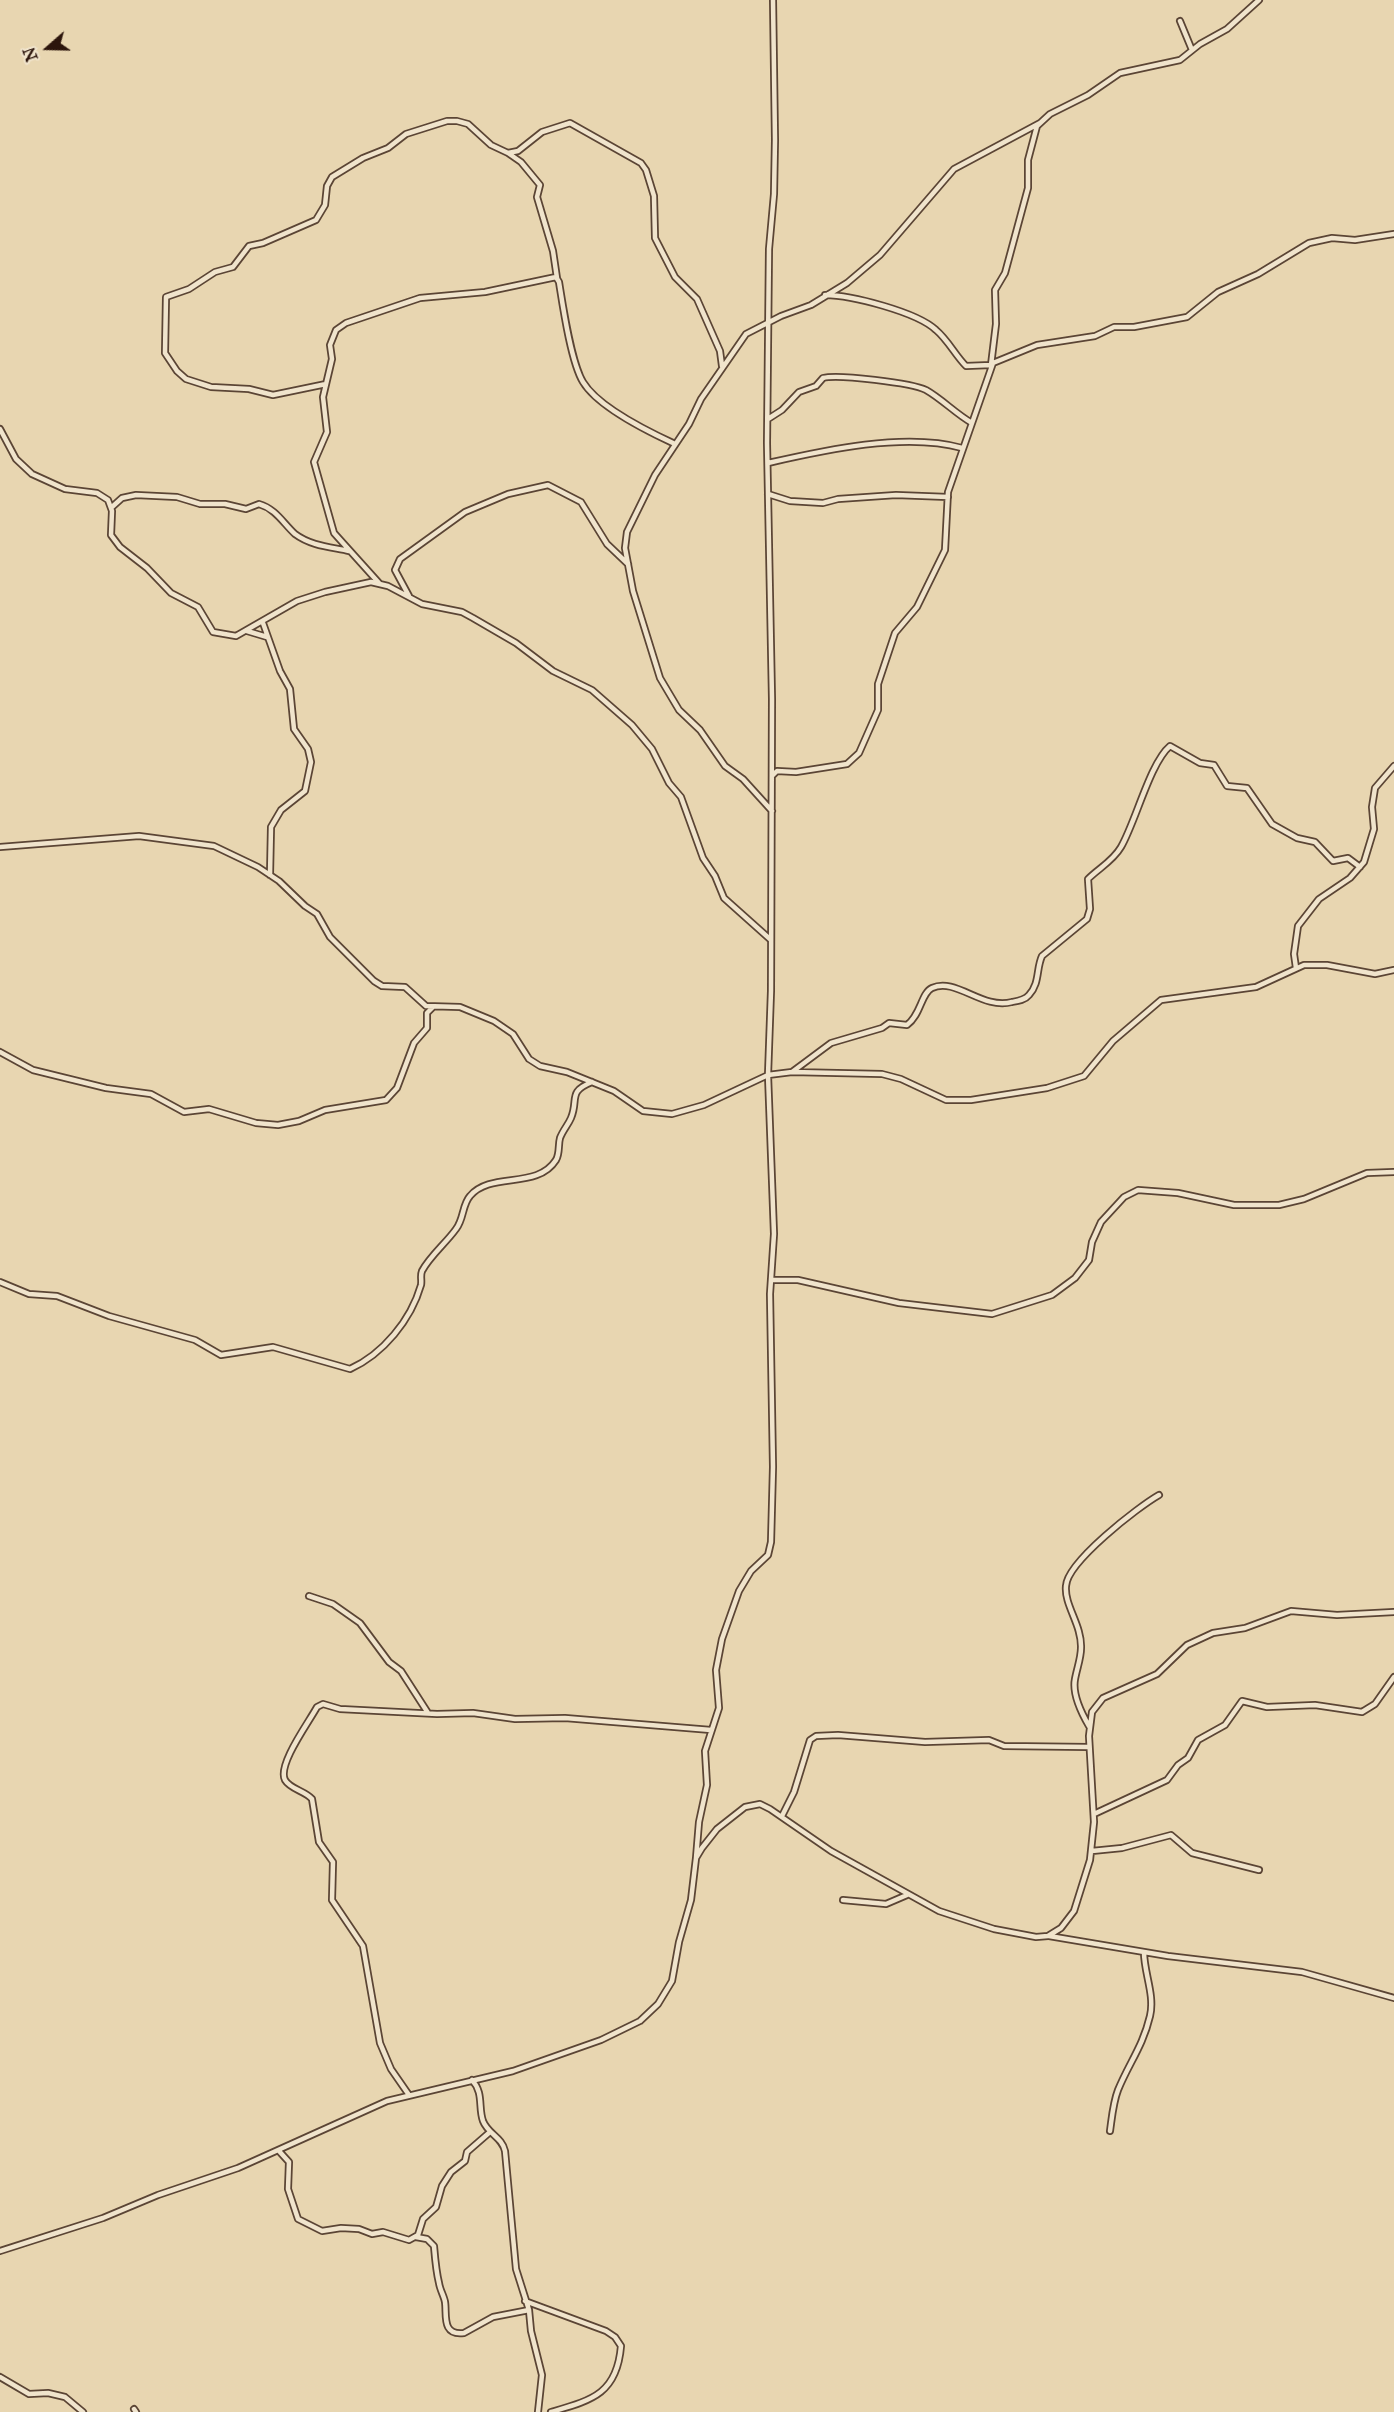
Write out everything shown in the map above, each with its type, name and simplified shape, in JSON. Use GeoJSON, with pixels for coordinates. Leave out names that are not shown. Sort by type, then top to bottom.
{"type":"FeatureCollection","features":[{"type":"Feature","properties":{"kind":"street"},"geometry":{"type":"LineString","coordinates":[[0,2251],[104,2218],[158,2195],[237,2168],[279,2151],[340,2121],[409,2095],[509,2073],[585,2046],[630,2027],[651,2012],[672,1981],[679,1942],[691,1900],[699,1822],[706,1785],[705,1751],[719,1708],[716,1671],[724,1632],[743,1582],[768,1555],[770,1548],[773,1467],[770,1381],[773,1213],[768,1075],[772,777],[768,419],[769,242],[774,194],[775,140],[773,0]]}},
{"type":"Feature","properties":{"kind":"street"},"geometry":{"type":"LineString","coordinates":[[772,811],[743,779],[721,762],[700,730],[680,710],[660,678],[641,619],[625,548],[627,532],[655,475],[722,366],[746,334],[770,321],[811,305],[847,283],[880,255],[892,238],[958,166],[1040,123],[1060,108],[1088,95],[1120,74],[1178,61],[1227,29],[1259,0]]}},
{"type":"Feature","properties":{"kind":"street"},"geometry":{"type":"LineString","coordinates":[[1180,21],[1192,50]]}},
{"type":"Feature","properties":{"kind":"street"},"geometry":{"type":"LineString","coordinates":[[326,384],[273,395],[249,388],[211,387],[186,379],[177,371],[165,353],[166,297],[189,289],[214,272],[233,267],[249,246],[263,243],[316,220],[327,200],[327,186],[332,177],[363,158],[388,148],[406,134],[447,121],[457,121],[468,124],[492,146],[521,162],[540,185],[537,197],[553,251],[556,278],[577,368],[585,385],[596,397],[636,425],[675,444]]}},
{"type":"Feature","properties":{"kind":"street"},"geometry":{"type":"LineString","coordinates":[[508,153],[518,151],[542,132],[570,123],[641,163],[646,170],[654,196],[655,238],[675,277],[697,299],[721,353],[722,366]]}},
{"type":"Feature","properties":{"kind":"street"},"geometry":{"type":"LineString","coordinates":[[772,777],[777,771],[803,771],[847,764],[859,753],[878,710],[878,684],[895,633],[917,607],[945,550],[948,497],[962,448],[991,365],[996,324],[995,290],[1005,273],[1028,188],[1031,139],[1040,123]]}},
{"type":"Feature","properties":{"kind":"street"},"geometry":{"type":"LineString","coordinates":[[518,151],[521,162]]}},
{"type":"Feature","properties":{"kind":"street"},"geometry":{"type":"LineString","coordinates":[[825,296],[877,304],[908,314],[935,328],[966,366],[991,365],[1005,356],[1037,345],[1095,336],[1118,326],[1134,327],[1186,316],[1200,309],[1218,292],[1258,274],[1309,243],[1332,238],[1355,240],[1394,234]]}},
{"type":"Feature","properties":{"kind":"street"},"geometry":{"type":"LineString","coordinates":[[556,278],[546,278],[485,292],[420,298],[346,324],[336,330],[330,345],[332,359],[323,397],[327,432],[314,462],[334,532],[379,583],[411,599],[473,618],[516,643],[551,670],[592,690],[624,717],[649,744],[669,783],[681,797],[703,858],[713,871],[724,898],[771,940]]}},
{"type":"Feature","properties":{"kind":"street"},"geometry":{"type":"LineString","coordinates":[[721,353],[728,358]]}},
{"type":"Feature","properties":{"kind":"street"},"geometry":{"type":"LineString","coordinates":[[768,419],[801,391],[814,387],[823,378],[834,376],[899,383],[924,389],[972,423]]}},
{"type":"Feature","properties":{"kind":"street"},"geometry":{"type":"LineString","coordinates":[[0,429],[15,456],[32,474],[71,491],[100,495],[112,507]]}},
{"type":"Feature","properties":{"kind":"street"},"geometry":{"type":"LineString","coordinates":[[768,463],[839,447],[908,441],[962,448]]}},
{"type":"Feature","properties":{"kind":"street"},"geometry":{"type":"LineString","coordinates":[[411,599],[395,570],[398,561],[465,512],[508,494],[548,485],[581,502],[607,544],[628,564]]}},
{"type":"Feature","properties":{"kind":"street"},"geometry":{"type":"LineString","coordinates":[[768,494],[790,501],[823,503],[838,499],[904,494],[948,497]]}},
{"type":"Feature","properties":{"kind":"street"},"geometry":{"type":"LineString","coordinates":[[349,551],[323,547],[300,537],[274,512],[259,504],[246,509],[225,504],[200,504],[177,497],[136,495],[122,498],[112,507],[111,533],[123,550],[147,568],[171,593],[198,607],[213,632],[236,636],[263,623],[287,606],[314,595],[379,583]]}},
{"type":"Feature","properties":{"kind":"street"},"geometry":{"type":"LineString","coordinates":[[263,623],[290,689],[294,729],[308,749],[311,762],[305,791],[281,810],[269,832],[270,875]]}},
{"type":"Feature","properties":{"kind":"street"},"geometry":{"type":"LineString","coordinates":[[247,631],[267,637]]}},
{"type":"Feature","properties":{"kind":"street"},"geometry":{"type":"LineString","coordinates":[[792,1072],[831,1043],[882,1028],[889,1023],[907,1025],[917,1016],[924,995],[932,988],[955,987],[997,1005],[1029,995],[1038,980],[1042,956],[1087,919],[1090,909],[1088,879],[1102,869],[1119,851],[1159,763],[1170,746],[1200,763],[1214,765],[1227,786],[1247,788],[1275,826],[1297,838],[1315,842],[1335,861],[1348,858],[1360,867]]}},
{"type":"Feature","properties":{"kind":"street"},"geometry":{"type":"LineString","coordinates":[[1296,968],[1294,954],[1298,926],[1319,899],[1349,879],[1368,855],[1373,835],[1372,807],[1375,788],[1394,766]]}},
{"type":"Feature","properties":{"kind":"street"},"geometry":{"type":"LineString","coordinates":[[0,847],[147,836],[214,846],[270,875],[304,906],[317,914],[333,940],[374,981],[382,986],[405,987],[423,1004],[434,1007],[456,1006],[494,1020],[513,1034],[533,1063],[592,1082],[624,1096],[643,1111],[672,1114],[704,1105],[768,1075],[792,1072],[882,1074],[901,1079],[946,1100],[971,1100],[1047,1088],[1084,1076],[1113,1041],[1161,1000],[1256,987],[1284,976],[1296,968],[1327,965],[1375,974],[1394,970]]}},
{"type":"Feature","properties":{"kind":"street"},"geometry":{"type":"LineString","coordinates":[[0,1052],[33,1070],[106,1088],[151,1094],[184,1112],[209,1109],[256,1123],[278,1125],[299,1121],[325,1110],[375,1103],[389,1097],[397,1088],[414,1043],[427,1028],[428,1012],[434,1007]]}},
{"type":"Feature","properties":{"kind":"street"},"geometry":{"type":"LineString","coordinates":[[0,1282],[29,1294],[57,1296],[109,1316],[201,1342],[221,1355],[273,1347],[336,1367],[352,1368],[378,1353],[406,1316],[421,1286],[423,1271],[456,1229],[465,1203],[474,1192],[494,1183],[529,1177],[554,1163],[562,1132],[573,1112],[575,1094],[580,1088],[592,1082]]}},
{"type":"Feature","properties":{"kind":"street"},"geometry":{"type":"LineString","coordinates":[[771,1280],[798,1280],[899,1303],[992,1314],[1052,1295],[1075,1278],[1089,1260],[1092,1242],[1101,1222],[1120,1200],[1133,1192],[1146,1190],[1178,1193],[1187,1197],[1234,1205],[1280,1205],[1304,1199],[1367,1173],[1394,1172]]}},
{"type":"Feature","properties":{"kind":"street"},"geometry":{"type":"LineString","coordinates":[[1089,1726],[1074,1687],[1081,1642],[1078,1623],[1067,1596],[1066,1582],[1073,1570],[1119,1523],[1159,1495]]}},
{"type":"Feature","properties":{"kind":"street"},"geometry":{"type":"LineString","coordinates":[[309,1596],[333,1604],[360,1623],[389,1662],[404,1674],[428,1713]]}},
{"type":"Feature","properties":{"kind":"street"},"geometry":{"type":"LineString","coordinates":[[1049,1936],[1061,1928],[1074,1911],[1092,1851],[1094,1814],[1088,1747],[1089,1726],[1092,1712],[1103,1698],[1157,1674],[1187,1645],[1197,1639],[1245,1628],[1291,1611],[1329,1616],[1394,1612]]}},
{"type":"Feature","properties":{"kind":"street"},"geometry":{"type":"LineString","coordinates":[[1094,1814],[1167,1780],[1178,1765],[1188,1758],[1198,1740],[1225,1725],[1241,1702],[1248,1701],[1268,1707],[1315,1706],[1362,1712],[1375,1704],[1394,1677]]}},
{"type":"Feature","properties":{"kind":"street"},"geometry":{"type":"LineString","coordinates":[[409,2095],[391,2069],[380,2043],[363,1947],[332,1900],[333,1862],[319,1842],[312,1799],[286,1782],[283,1770],[290,1753],[319,1706],[428,1713],[473,1713],[514,1719],[565,1718],[711,1730]]}},
{"type":"Feature","properties":{"kind":"street"},"geometry":{"type":"LineString","coordinates":[[782,1816],[794,1792],[810,1740],[816,1736],[846,1735],[943,1743],[989,1740],[1004,1746],[1088,1747]]}},
{"type":"Feature","properties":{"kind":"street"},"geometry":{"type":"LineString","coordinates":[[696,1858],[711,1836],[748,1805],[760,1804],[782,1816],[816,1842],[907,1895],[939,1911],[979,1926],[1036,1937],[1049,1936],[1144,1952],[1302,1972],[1394,1998]]}},
{"type":"Feature","properties":{"kind":"street"},"geometry":{"type":"LineString","coordinates":[[1092,1851],[1122,1848],[1171,1835],[1192,1853],[1259,1870]]}},
{"type":"Feature","properties":{"kind":"street"},"geometry":{"type":"LineString","coordinates":[[843,1900],[883,1904],[907,1895]]}},
{"type":"Feature","properties":{"kind":"street"},"geometry":{"type":"LineString","coordinates":[[1110,2131],[1114,2102],[1123,2079],[1138,2053],[1150,2016],[1150,1995],[1143,1966],[1144,1952]]}},
{"type":"Feature","properties":{"kind":"street"},"geometry":{"type":"LineString","coordinates":[[472,2080],[480,2093],[483,2123],[502,2142],[505,2151],[514,2260],[525,2301],[530,2310],[531,2331],[542,2375],[538,2412]]}},
{"type":"Feature","properties":{"kind":"street"},"geometry":{"type":"LineString","coordinates":[[416,2237],[425,2216],[437,2203],[442,2186],[451,2172],[465,2161],[469,2151],[490,2132]]}},
{"type":"Feature","properties":{"kind":"street"},"geometry":{"type":"LineString","coordinates":[[279,2151],[289,2162],[288,2189],[297,2217],[303,2222],[322,2231],[351,2228],[372,2234],[383,2232],[405,2240],[416,2237],[427,2238],[434,2246],[434,2257],[445,2304],[445,2323],[452,2331],[464,2333],[493,2317],[530,2310]]}},
{"type":"Feature","properties":{"kind":"street"},"geometry":{"type":"LineString","coordinates":[[525,2301],[606,2331],[615,2337],[621,2346],[613,2373],[600,2394],[589,2401],[551,2412]]}},
{"type":"Feature","properties":{"kind":"street"},"geometry":{"type":"LineString","coordinates":[[0,2377],[29,2394],[48,2393],[65,2397],[80,2407],[82,2412]]}}]}
